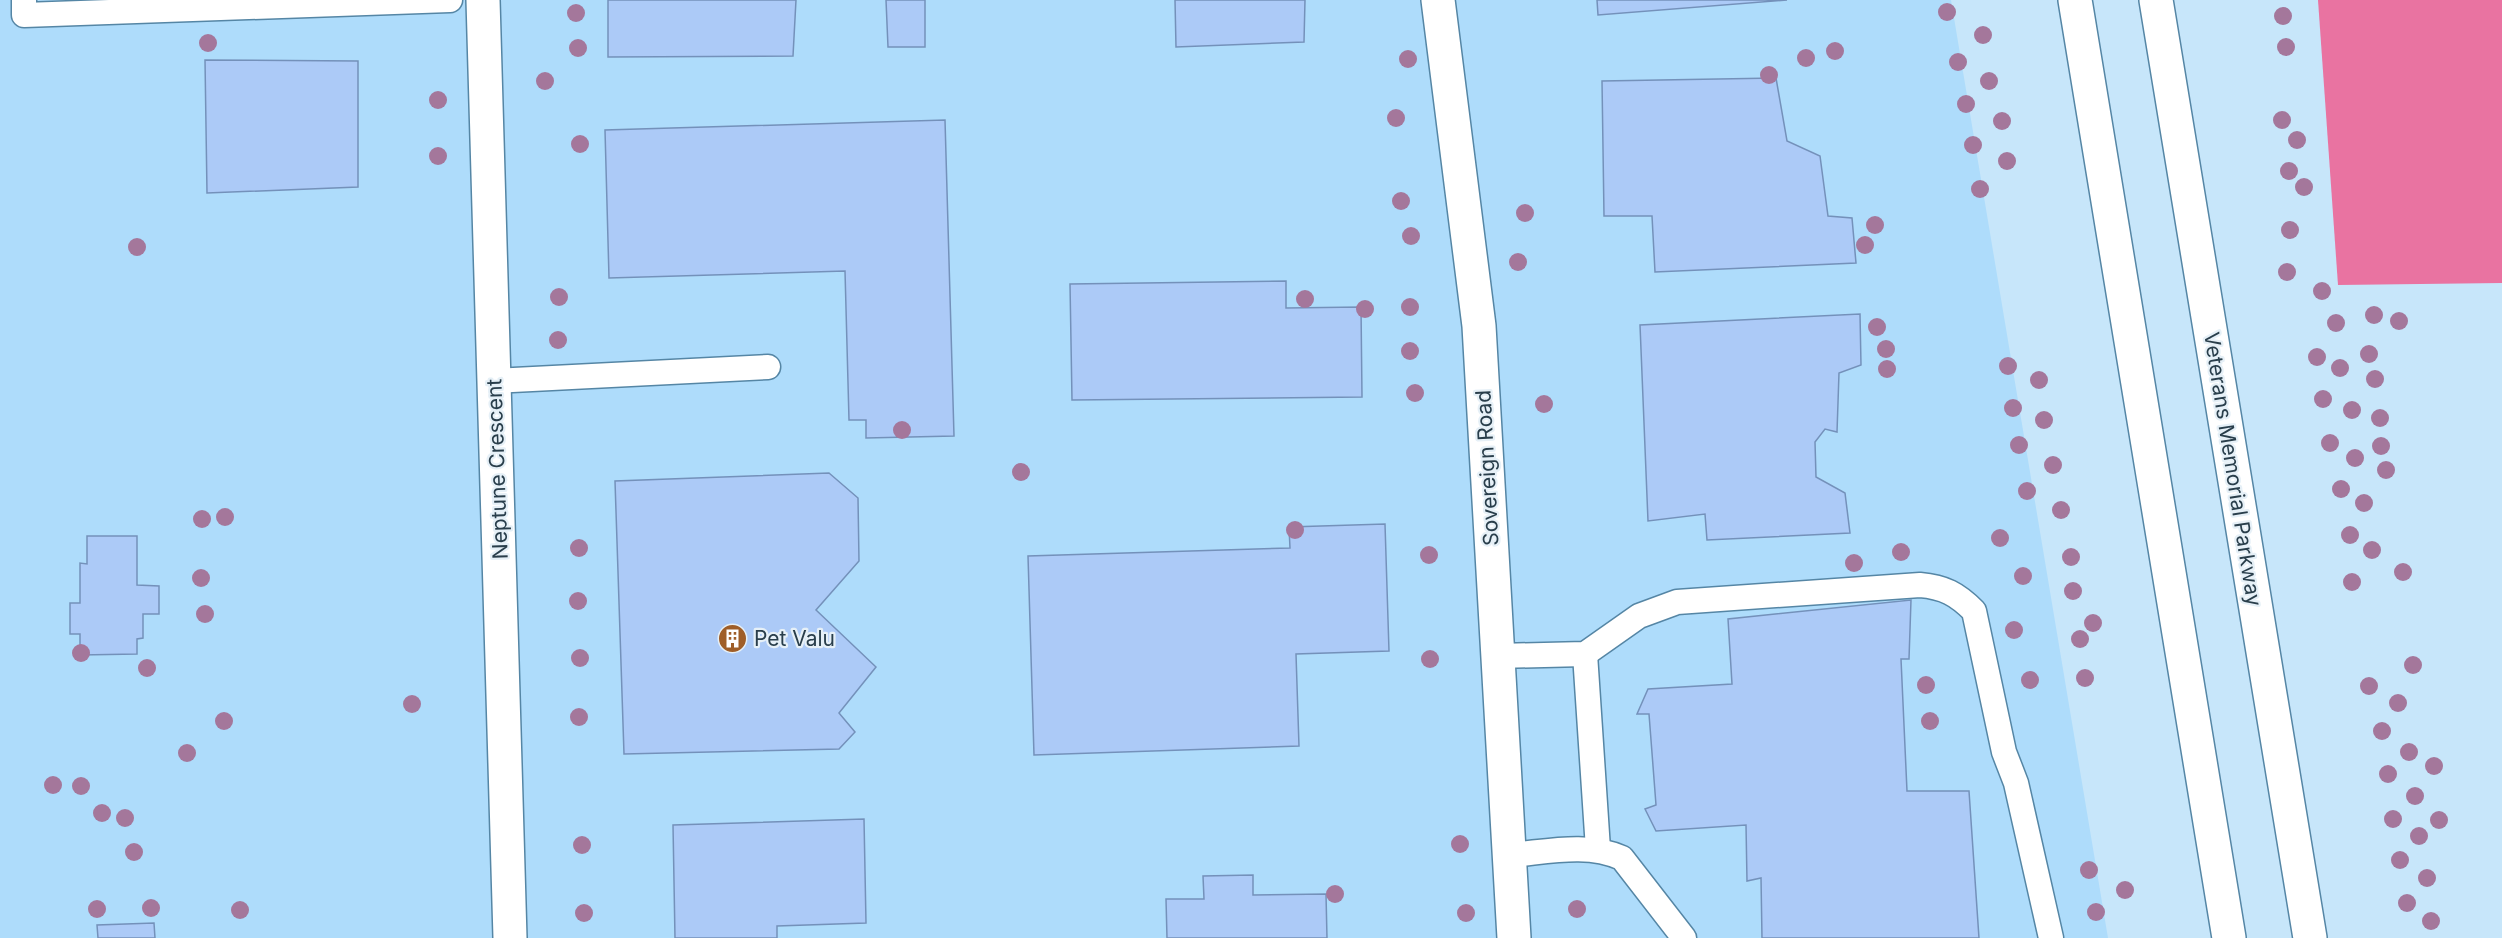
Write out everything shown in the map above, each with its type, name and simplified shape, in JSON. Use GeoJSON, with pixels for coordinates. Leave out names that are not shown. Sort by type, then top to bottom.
{"type":"FeatureCollection","features":[{"type":"Feature","properties":{"kind":"main road","name":"Neptune Crescent"},"geometry":{"type":"LineString","coordinates":[[483,0],[510,938]]}},
{"type":"Feature","properties":{"kind":"main road","name":"Sovereign Road"},"geometry":{"type":"LineString","coordinates":[[1438,0],[1479,326],[1514,938]]}},
{"type":"Feature","properties":{"kind":"main road"},"geometry":{"type":"LineString","coordinates":[[2075,0],[2229,938]]}},
{"type":"Feature","properties":{"kind":"main road","name":"Veterans Memorial Parkway"},"geometry":{"type":"LineString","coordinates":[[2156,0],[2310,938]]}},
{"type":"Feature","properties":{"kind":"lane"},"geometry":{"type":"LineString","coordinates":[[24,0],[24,15],[450,0]]}},
{"type":"Feature","properties":{"kind":"lane"},"geometry":{"type":"LineString","coordinates":[[494,381],[768,366]]}},
{"type":"Feature","properties":{"kind":"lane"},"geometry":{"type":"LineString","coordinates":[[1498,656],[1585,654],[1639,616],[1677,602],[1920,585],[1938,586],[1958,595],[1974,611],[2004,752],[2016,783],[2051,938]]}},
{"type":"Feature","properties":{"kind":"lane"},"geometry":{"type":"LineString","coordinates":[[1585,654],[1598,849]]}},
{"type":"Feature","properties":{"kind":"lane"},"geometry":{"type":"LineString","coordinates":[[1509,855],[1598,849],[1622,858],[1630,865],[1684,938]]}},
{"type":"Feature","properties":{"kind":"shaded area"},"geometry":{"type":"Polygon","coordinates":[[[0,0],[1951,0],[2108,938],[0,938],[0,0]]]}},
{"type":"Feature","properties":{"kind":"shaded area"},"geometry":{"type":"Polygon","coordinates":[[[2318,0],[2502,0],[2502,283],[2338,285],[2318,0]]]}},
{"type":"Feature","properties":{"kind":"building"},"geometry":{"type":"Polygon","coordinates":[[[608,0],[796,0],[793,56],[608,57],[608,0]]]}},
{"type":"Feature","properties":{"kind":"building"},"geometry":{"type":"Polygon","coordinates":[[[886,0],[925,0],[925,47],[888,47],[886,0]]]}},
{"type":"Feature","properties":{"kind":"building"},"geometry":{"type":"Polygon","coordinates":[[[1175,0],[1305,0],[1304,42],[1176,47],[1175,0]]]}},
{"type":"Feature","properties":{"kind":"building"},"geometry":{"type":"Polygon","coordinates":[[[1597,0],[1787,0],[1598,15],[1597,0]]]}},
{"type":"Feature","properties":{"kind":"building"},"geometry":{"type":"Polygon","coordinates":[[[205,60],[358,61],[358,187],[207,193],[205,60]]]}},
{"type":"Feature","properties":{"kind":"building"},"geometry":{"type":"Polygon","coordinates":[[[1776,78],[1787,141],[1820,156],[1828,216],[1852,218],[1856,263],[1655,272],[1652,216],[1604,216],[1602,81],[1776,78]]]}},
{"type":"Feature","properties":{"kind":"building"},"geometry":{"type":"Polygon","coordinates":[[[945,120],[954,436],[866,438],[866,420],[849,420],[845,271],[609,278],[605,130],[945,120]]]}},
{"type":"Feature","properties":{"kind":"building"},"geometry":{"type":"Polygon","coordinates":[[[1286,281],[1286,308],[1361,307],[1362,397],[1072,400],[1070,284],[1286,281]]]}},
{"type":"Feature","properties":{"kind":"building"},"geometry":{"type":"Polygon","coordinates":[[[1860,314],[1861,365],[1839,373],[1837,432],[1825,429],[1815,442],[1816,477],[1845,493],[1850,533],[1707,540],[1705,514],[1648,521],[1640,325],[1860,314]]]}},
{"type":"Feature","properties":{"kind":"building","name":"Pet Valu"},"geometry":{"type":"Polygon","coordinates":[[[829,473],[858,498],[859,561],[816,610],[876,667],[839,713],[855,732],[839,749],[624,754],[615,481],[829,473]]]}},
{"type":"Feature","properties":{"kind":"building"},"geometry":{"type":"Polygon","coordinates":[[[1385,524],[1389,651],[1296,654],[1299,746],[1034,755],[1028,556],[1290,548],[1289,527],[1385,524]]]}},
{"type":"Feature","properties":{"kind":"building"},"geometry":{"type":"Polygon","coordinates":[[[87,536],[137,536],[137,585],[159,586],[159,614],[143,614],[143,638],[137,639],[137,654],[80,655],[80,634],[70,634],[70,603],[80,603],[80,563],[87,564],[87,536]]]}},
{"type":"Feature","properties":{"kind":"building"},"geometry":{"type":"Polygon","coordinates":[[[1911,600],[1909,659],[1901,659],[1907,791],[1969,791],[1979,938],[1762,938],[1761,878],[1747,881],[1746,825],[1656,831],[1645,809],[1656,805],[1649,714],[1637,714],[1648,689],[1732,684],[1728,619],[1911,600]]]}},
{"type":"Feature","properties":{"kind":"building"},"geometry":{"type":"Polygon","coordinates":[[[864,819],[866,923],[777,926],[777,938],[675,938],[673,825],[864,819]]]}},
{"type":"Feature","properties":{"kind":"building"},"geometry":{"type":"Polygon","coordinates":[[[1253,875],[1253,895],[1326,894],[1327,938],[1167,938],[1166,899],[1204,899],[1203,876],[1253,875]]]}},
{"type":"Feature","properties":{"kind":"building"},"geometry":{"type":"Polygon","coordinates":[[[154,923],[155,938],[98,938],[97,925],[154,923]]]}},
{"type":"Feature","properties":{"kind":"place","name":"Pet Valu"},"geometry":{"type":"Point","coordinates":[733,638]}}]}
